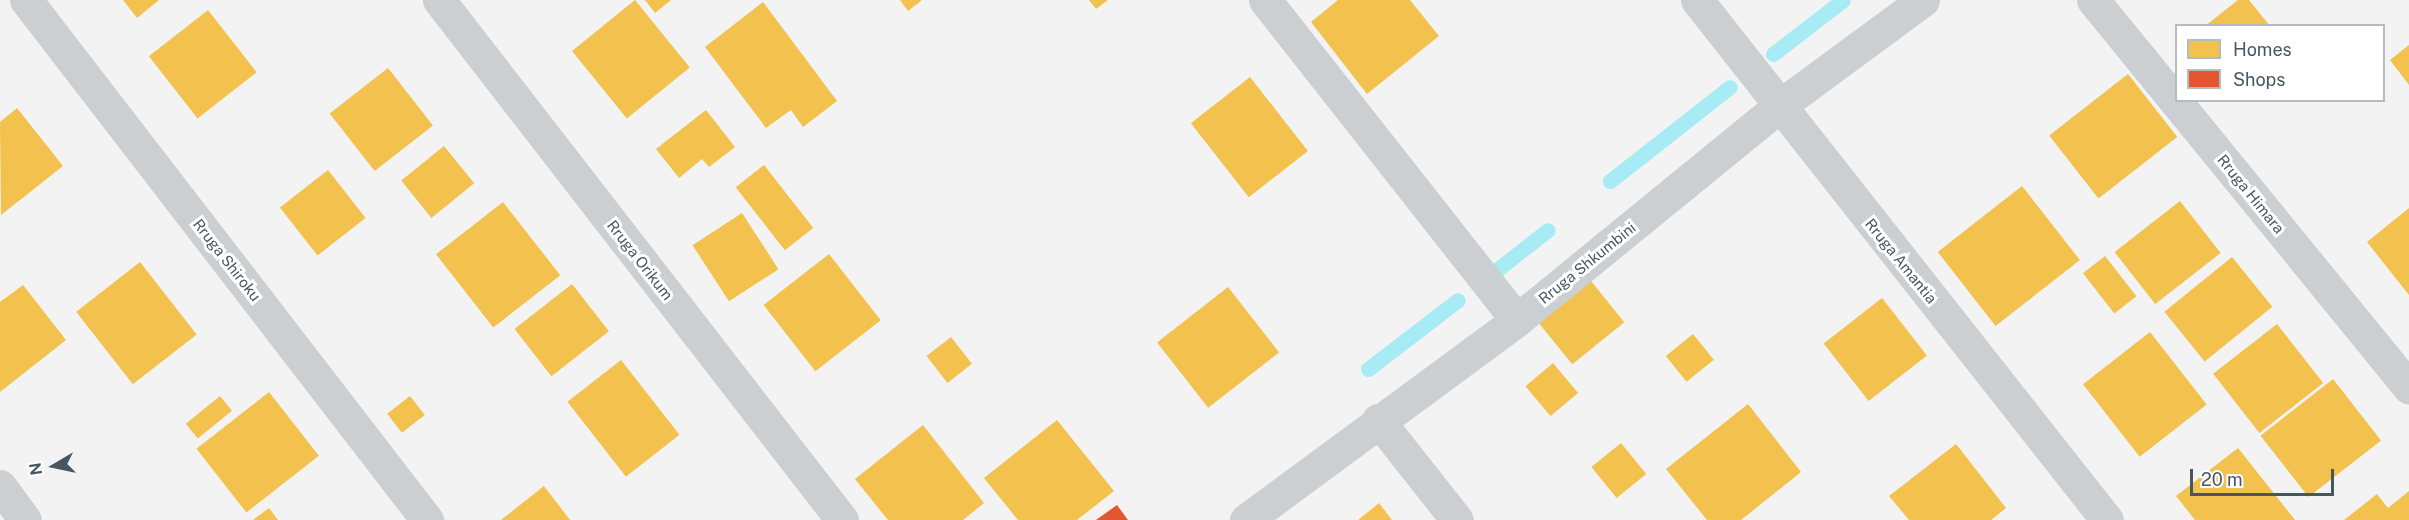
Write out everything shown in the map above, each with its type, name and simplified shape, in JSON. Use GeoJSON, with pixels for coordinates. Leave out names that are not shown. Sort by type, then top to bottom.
{"type":"FeatureCollection","features":[{"type":"Feature","properties":{"kind":"street","name":"Rruga Shiroku"},"geometry":{"type":"LineString","coordinates":[[26,0],[427,520]]}},
{"type":"Feature","properties":{"kind":"street","name":"Rruga Orikum"},"geometry":{"type":"LineString","coordinates":[[439,0],[842,520]]}},
{"type":"Feature","properties":{"kind":"street"},"geometry":{"type":"LineString","coordinates":[[1265,0],[1517,320]]}},
{"type":"Feature","properties":{"kind":"street","name":"Rruga Amantia"},"geometry":{"type":"LineString","coordinates":[[1697,0],[1778,107],[2107,520]]}},
{"type":"Feature","properties":{"kind":"street","name":"Rruga Shkumbini"},"geometry":{"type":"LineString","coordinates":[[1246,520],[1378,420],[1517,320],[1778,107],[1923,0]]}},
{"type":"Feature","properties":{"kind":"street","name":"Rruga Himara"},"geometry":{"type":"LineString","coordinates":[[2093,0],[2175,100]]}},
{"type":"Feature","properties":{"kind":"street","name":"Rruga Himara"},"geometry":{"type":"LineString","coordinates":[[2176,102],[2409,387]]}},
{"type":"Feature","properties":{"kind":"street"},"geometry":{"type":"LineString","coordinates":[[1378,420],[1457,520]]}},
{"type":"Feature","properties":{"kind":"street"},"geometry":{"type":"LineString","coordinates":[[0,486],[25,520]]}},
{"type":"Feature","properties":{"kind":"building: Homes"},"geometry":{"type":"Polygon","coordinates":[[[123,0],[159,0],[137,18],[123,0]]]}},
{"type":"Feature","properties":{"kind":"building: Homes"},"geometry":{"type":"Polygon","coordinates":[[[635,0],[690,68],[627,119],[572,51],[635,0]]]}},
{"type":"Feature","properties":{"kind":"building: Homes"},"geometry":{"type":"Polygon","coordinates":[[[645,0],[671,0],[655,13],[645,0]]]}},
{"type":"Feature","properties":{"kind":"building: Homes"},"geometry":{"type":"Polygon","coordinates":[[[900,0],[922,0],[908,11],[900,0]]]}},
{"type":"Feature","properties":{"kind":"building: Homes"},"geometry":{"type":"Polygon","coordinates":[[[1089,0],[1108,0],[1096,9],[1089,0]]]}},
{"type":"Feature","properties":{"kind":"building: Homes"},"geometry":{"type":"Polygon","coordinates":[[[1338,0],[1410,0],[1439,36],[1367,94],[1311,22],[1338,0]]]}},
{"type":"Feature","properties":{"kind":"building: Homes"},"geometry":{"type":"Polygon","coordinates":[[[2238,0],[2249,0],[2268,24],[2208,24],[2238,0]]]}},
{"type":"Feature","properties":{"kind":"building: Homes"},"geometry":{"type":"Polygon","coordinates":[[[763,2],[837,101],[803,127],[791,110],[766,128],[705,47],[763,2]]]}},
{"type":"Feature","properties":{"kind":"building: Homes"},"geometry":{"type":"Polygon","coordinates":[[[208,10],[257,72],[198,118],[149,56],[208,10]]]}},
{"type":"Feature","properties":{"kind":"building: Homes"},"geometry":{"type":"Polygon","coordinates":[[[2409,45],[2409,85],[2390,60],[2409,45]]]}},
{"type":"Feature","properties":{"kind":"building: Homes"},"geometry":{"type":"Polygon","coordinates":[[[388,68],[433,126],[375,171],[330,114],[388,68]]]}},
{"type":"Feature","properties":{"kind":"building: Homes"},"geometry":{"type":"Polygon","coordinates":[[[2128,74],[2177,137],[2098,199],[2049,136],[2128,74]]]}},
{"type":"Feature","properties":{"kind":"building: Homes"},"geometry":{"type":"Polygon","coordinates":[[[1250,77],[1308,151],[1249,197],[1191,123],[1250,77]]]}},
{"type":"Feature","properties":{"kind":"building: Homes"},"geometry":{"type":"Polygon","coordinates":[[[17,108],[63,166],[1,215],[0,122],[17,108]]]}},
{"type":"Feature","properties":{"kind":"building: Homes"},"geometry":{"type":"Polygon","coordinates":[[[706,110],[735,147],[709,167],[702,159],[679,178],[656,149],[706,110]]]}},
{"type":"Feature","properties":{"kind":"building: Homes"},"geometry":{"type":"Polygon","coordinates":[[[444,146],[474,183],[431,218],[401,181],[444,146]]]}},
{"type":"Feature","properties":{"kind":"building: Homes"},"geometry":{"type":"Polygon","coordinates":[[[764,165],[813,228],[785,250],[736,187],[764,165]]]}},
{"type":"Feature","properties":{"kind":"building: Homes"},"geometry":{"type":"Polygon","coordinates":[[[328,170],[366,218],[317,256],[280,208],[328,170]]]}},
{"type":"Feature","properties":{"kind":"building: Homes"},"geometry":{"type":"Polygon","coordinates":[[[2022,186],[2080,260],[1996,326],[1938,252],[2022,186]]]}},
{"type":"Feature","properties":{"kind":"building: Homes"},"geometry":{"type":"Polygon","coordinates":[[[2180,201],[2221,253],[2155,304],[2115,252],[2180,201]]]}},
{"type":"Feature","properties":{"kind":"building: Homes"},"geometry":{"type":"Polygon","coordinates":[[[503,202],[560,275],[493,328],[436,254],[503,202]]]}},
{"type":"Feature","properties":{"kind":"building: Homes"},"geometry":{"type":"Polygon","coordinates":[[[2409,208],[2409,295],[2367,242],[2409,208]]]}},
{"type":"Feature","properties":{"kind":"building: Homes"},"geometry":{"type":"Polygon","coordinates":[[[742,213],[778,269],[729,301],[693,245],[742,213]]]}},
{"type":"Feature","properties":{"kind":"building: Homes"},"geometry":{"type":"Polygon","coordinates":[[[829,254],[881,320],[815,371],[764,305],[829,254]]]}},
{"type":"Feature","properties":{"kind":"building: Homes"},"geometry":{"type":"Polygon","coordinates":[[[2105,256],[2136,296],[2114,313],[2083,273],[2105,256]]]}},
{"type":"Feature","properties":{"kind":"building: Homes"},"geometry":{"type":"Polygon","coordinates":[[[2232,257],[2272,307],[2205,361],[2164,312],[2232,257]]]}},
{"type":"Feature","properties":{"kind":"building: Homes"},"geometry":{"type":"Polygon","coordinates":[[[140,262],[197,334],[133,384],[76,312],[140,262]]]}},
{"type":"Feature","properties":{"kind":"building: Homes"},"geometry":{"type":"Polygon","coordinates":[[[1591,281],[1624,322],[1572,364],[1539,323],[1591,281]]]}},
{"type":"Feature","properties":{"kind":"building: Homes"},"geometry":{"type":"Polygon","coordinates":[[[572,284],[609,331],[551,376],[514,329],[572,284]]]}},
{"type":"Feature","properties":{"kind":"building: Homes"},"geometry":{"type":"Polygon","coordinates":[[[23,285],[66,340],[0,392],[0,302],[23,285]]]}},
{"type":"Feature","properties":{"kind":"building: Homes"},"geometry":{"type":"Polygon","coordinates":[[[1228,287],[1279,352],[1208,408],[1157,342],[1228,287]]]}},
{"type":"Feature","properties":{"kind":"building: Homes"},"geometry":{"type":"Polygon","coordinates":[[[1882,298],[1927,356],[1869,401],[1824,344],[1882,298]]]}},
{"type":"Feature","properties":{"kind":"building: Homes"},"geometry":{"type":"Polygon","coordinates":[[[2277,324],[2323,383],[2259,433],[2213,374],[2277,324]]]}},
{"type":"Feature","properties":{"kind":"building: Homes"},"geometry":{"type":"Polygon","coordinates":[[[2150,332],[2207,404],[2140,457],[2083,384],[2150,332]]]}},
{"type":"Feature","properties":{"kind":"building: Homes"},"geometry":{"type":"Polygon","coordinates":[[[1693,334],[1714,360],[1687,382],[1666,356],[1693,334]]]}},
{"type":"Feature","properties":{"kind":"building: Homes"},"geometry":{"type":"Polygon","coordinates":[[[951,337],[972,364],[948,383],[927,356],[951,337]]]}},
{"type":"Feature","properties":{"kind":"building: Homes"},"geometry":{"type":"Polygon","coordinates":[[[621,360],[679,435],[626,477],[567,402],[621,360]]]}},
{"type":"Feature","properties":{"kind":"building: Homes"},"geometry":{"type":"Polygon","coordinates":[[[1553,363],[1578,393],[1550,416],[1525,386],[1553,363]]]}},
{"type":"Feature","properties":{"kind":"building: Homes"},"geometry":{"type":"Polygon","coordinates":[[[2333,379],[2381,440],[2309,497],[2261,436],[2333,379]]]}},
{"type":"Feature","properties":{"kind":"building: Homes"},"geometry":{"type":"Polygon","coordinates":[[[269,392],[319,456],[246,512],[197,449],[269,392]]]}},
{"type":"Feature","properties":{"kind":"building: Homes"},"geometry":{"type":"Polygon","coordinates":[[[220,396],[232,411],[198,438],[186,424],[220,396]]]}},
{"type":"Feature","properties":{"kind":"building: Homes"},"geometry":{"type":"Polygon","coordinates":[[[410,396],[425,415],[402,433],[387,414],[410,396]]]}},
{"type":"Feature","properties":{"kind":"building: Homes"},"geometry":{"type":"Polygon","coordinates":[[[1748,404],[1801,472],[1741,520],[1707,520],[1666,469],[1748,404]]]}},
{"type":"Feature","properties":{"kind":"building: Homes"},"geometry":{"type":"Polygon","coordinates":[[[1057,420],[1114,491],[1077,520],[1018,520],[984,478],[1057,420]]]}},
{"type":"Feature","properties":{"kind":"building: Homes"},"geometry":{"type":"Polygon","coordinates":[[[923,425],[984,503],[963,520],[888,520],[855,479],[923,425]]]}},
{"type":"Feature","properties":{"kind":"building: Homes"},"geometry":{"type":"Polygon","coordinates":[[[1621,443],[1646,474],[1617,498],[1591,467],[1621,443]]]}},
{"type":"Feature","properties":{"kind":"building: Homes"},"geometry":{"type":"Polygon","coordinates":[[[1956,444],[2006,508],[1991,520],[1909,520],[1889,496],[1956,444]]]}},
{"type":"Feature","properties":{"kind":"building: Homes"},"geometry":{"type":"Polygon","coordinates":[[[2238,448],[2295,520],[2195,520],[2176,496],[2238,448]]]}},
{"type":"Feature","properties":{"kind":"building: Homes"},"geometry":{"type":"Polygon","coordinates":[[[544,486],[570,520],[501,520],[544,486]]]}},
{"type":"Feature","properties":{"kind":"building: Homes"},"geometry":{"type":"Polygon","coordinates":[[[2409,491],[2409,520],[2344,520],[2377,494],[2388,508],[2409,491]]]}},
{"type":"Feature","properties":{"kind":"building: Homes"},"geometry":{"type":"Polygon","coordinates":[[[1379,503],[1392,520],[1358,520],[1379,503]]]}},
{"type":"Feature","properties":{"kind":"building: Homes"},"geometry":{"type":"Polygon","coordinates":[[[269,508],[278,520],[253,520],[269,508]]]}},
{"type":"Feature","properties":{"kind":"building: Shops"},"geometry":{"type":"Polygon","coordinates":[[[1117,505],[1128,520],[1096,520],[1117,505]]]}},
{"type":"Feature","properties":{"kind":"waterway"},"geometry":{"type":"LineString","coordinates":[[1773,54],[1843,0]]}},
{"type":"Feature","properties":{"kind":"waterway"},"geometry":{"type":"LineString","coordinates":[[1610,181],[1730,87]]}},
{"type":"Feature","properties":{"kind":"waterway"},"geometry":{"type":"LineString","coordinates":[[1498,269],[1548,230]]}},
{"type":"Feature","properties":{"kind":"waterway"},"geometry":{"type":"LineString","coordinates":[[1368,369],[1458,300]]}}]}
